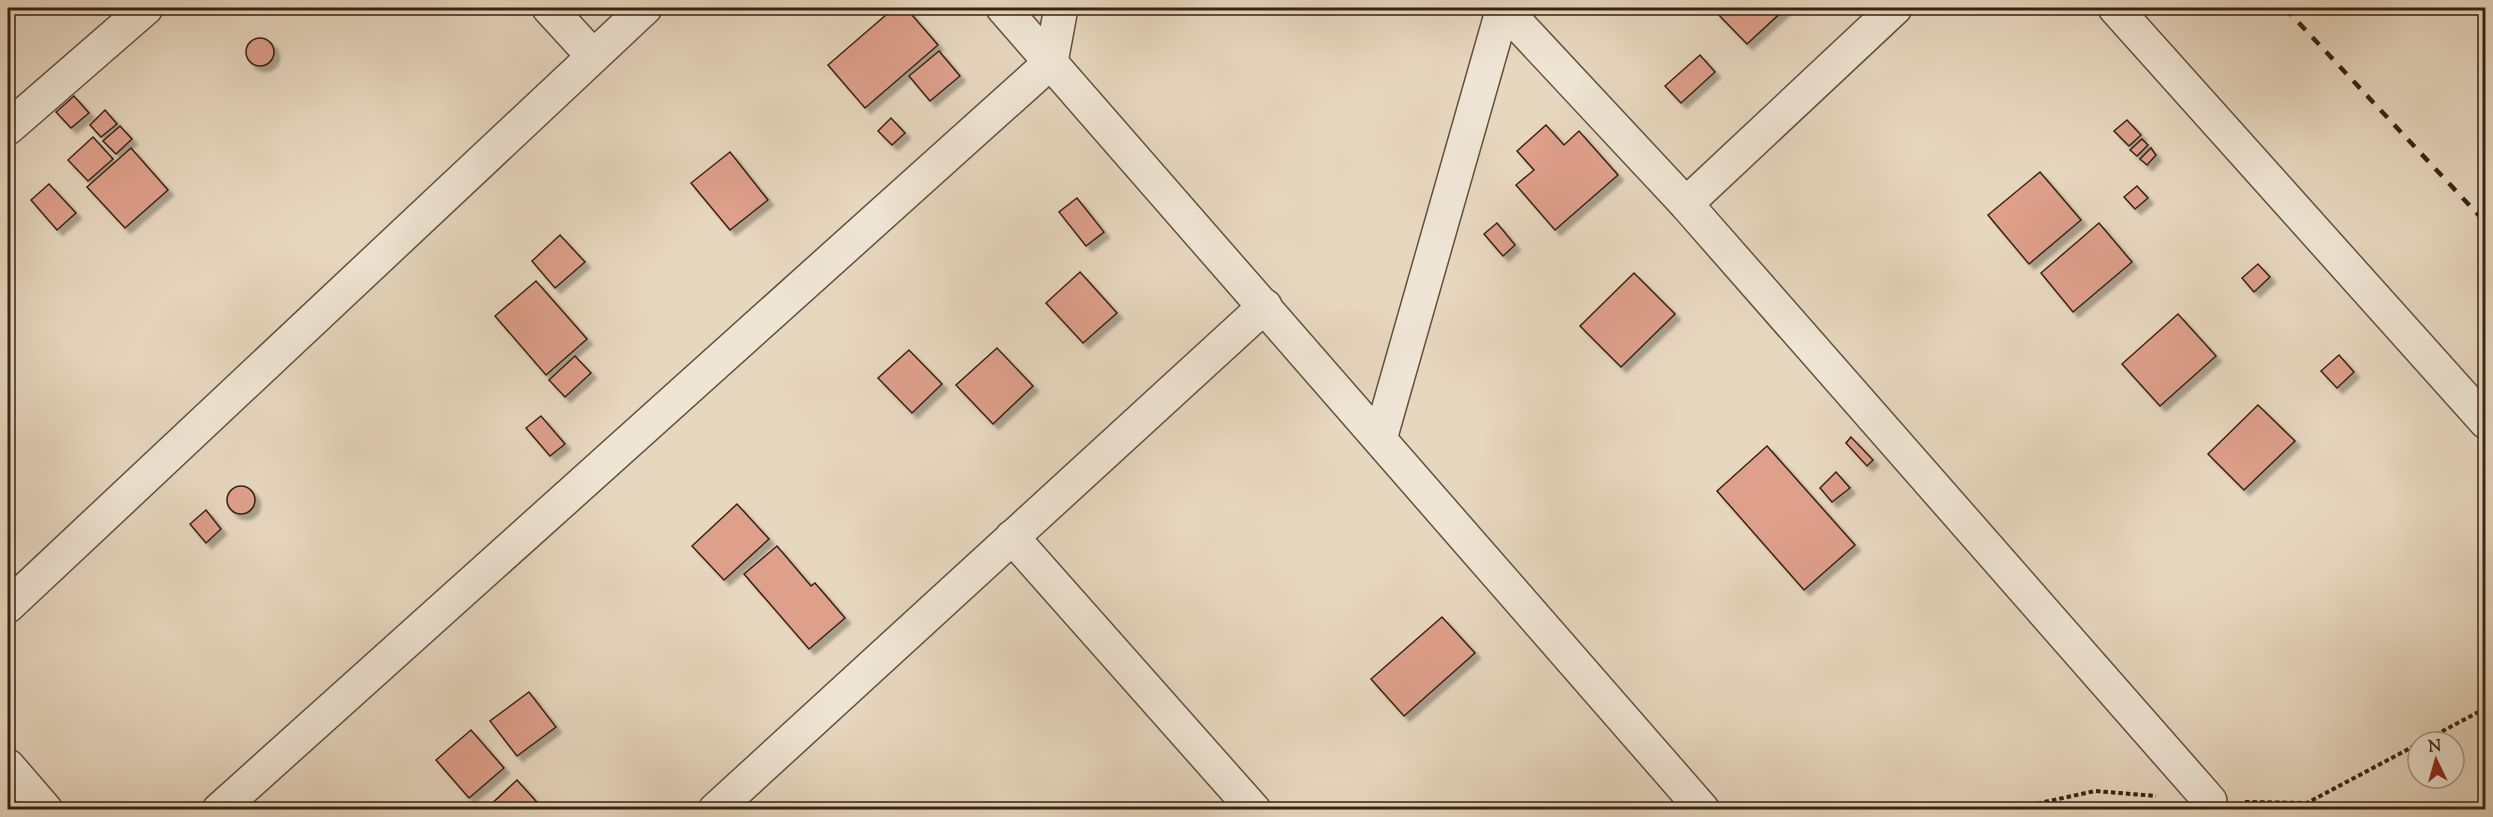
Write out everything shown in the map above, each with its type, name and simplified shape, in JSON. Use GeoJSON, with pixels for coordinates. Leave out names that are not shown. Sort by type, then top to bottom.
{"type":"FeatureCollection","features":[{"type":"Feature","properties":{"kind":"street"},"geometry":{"type":"LineString","coordinates":[[8,128],[146,8]]}},
{"type":"Feature","properties":{"kind":"street"},"geometry":{"type":"LineString","coordinates":[[549,8],[593,56]]}},
{"type":"Feature","properties":{"kind":"street"},"geometry":{"type":"LineString","coordinates":[[8,606],[645,8]]}},
{"type":"Feature","properties":{"kind":"street"},"geometry":{"type":"LineString","coordinates":[[1004,8],[1703,810]]}},
{"type":"Feature","properties":{"kind":"street"},"geometry":{"type":"LineString","coordinates":[[219,810],[1051,62],[1061,8]]}},
{"type":"Feature","properties":{"kind":"street"},"geometry":{"type":"LineString","coordinates":[[1503,8],[1686,204],[2210,801]]}},
{"type":"Feature","properties":{"kind":"street"},"geometry":{"type":"LineString","coordinates":[[1380,439],[1503,8]]}},
{"type":"Feature","properties":{"kind":"street"},"geometry":{"type":"LineString","coordinates":[[1686,204],[1895,8]]}},
{"type":"Feature","properties":{"kind":"street"},"geometry":{"type":"LineString","coordinates":[[2115,8],[2486,422]]}},
{"type":"Feature","properties":{"kind":"street"},"geometry":{"type":"LineString","coordinates":[[715,810],[1264,306]]}},
{"type":"Feature","properties":{"kind":"street"},"geometry":{"type":"LineString","coordinates":[[1012,537],[1254,810]]}},
{"type":"Feature","properties":{"kind":"street"},"geometry":{"type":"LineString","coordinates":[[8,766],[46,810]]}},
{"type":"Feature","properties":{"kind":"path"},"geometry":{"type":"LineString","coordinates":[[2445,730],[2486,708]]}},
{"type":"Feature","properties":{"kind":"building"},"geometry":{"type":"Polygon","coordinates":[[[894,8],[906,8],[938,45],[865,108],[828,65],[894,8]]]}},
{"type":"Feature","properties":{"kind":"building"},"geometry":{"type":"Polygon","coordinates":[[[1719,8],[1786,8],[1747,44],[1715,11],[1719,8]]]}},
{"type":"Feature","properties":{"kind":"building"},"geometry":{"type":"Polygon","coordinates":[[[260,38],[270,42],[274,52],[270,62],[260,66],[250,62],[246,52],[250,42],[260,38]]]}},
{"type":"Feature","properties":{"kind":"building"},"geometry":{"type":"Polygon","coordinates":[[[939,51],[960,76],[930,101],[909,76],[939,51]]]}},
{"type":"Feature","properties":{"kind":"building"},"geometry":{"type":"Polygon","coordinates":[[[1700,55],[1715,72],[1681,103],[1665,86],[1700,55]]]}},
{"type":"Feature","properties":{"kind":"building"},"geometry":{"type":"Polygon","coordinates":[[[74,96],[89,113],[71,128],[56,112],[74,96]]]}},
{"type":"Feature","properties":{"kind":"building"},"geometry":{"type":"Polygon","coordinates":[[[105,110],[117,124],[101,137],[90,125],[105,110]]]}},
{"type":"Feature","properties":{"kind":"building"},"geometry":{"type":"Polygon","coordinates":[[[891,118],[905,133],[892,145],[878,131],[891,118]]]}},
{"type":"Feature","properties":{"kind":"building"},"geometry":{"type":"Polygon","coordinates":[[[2127,120],[2141,135],[2129,146],[2114,131],[2127,120]]]}},
{"type":"Feature","properties":{"kind":"building"},"geometry":{"type":"Polygon","coordinates":[[[1546,125],[1564,145],[1579,131],[1618,175],[1555,230],[1516,185],[1534,170],[1517,151],[1546,125]]]}},
{"type":"Feature","properties":{"kind":"building"},"geometry":{"type":"Polygon","coordinates":[[[120,126],[132,139],[116,154],[103,141],[120,126]]]}},
{"type":"Feature","properties":{"kind":"building"},"geometry":{"type":"Polygon","coordinates":[[[93,137],[113,159],[88,181],[68,160],[93,137]]]}},
{"type":"Feature","properties":{"kind":"building"},"geometry":{"type":"Polygon","coordinates":[[[2142,139],[2148,145],[2137,156],[2130,150],[2142,139]]]}},
{"type":"Feature","properties":{"kind":"building"},"geometry":{"type":"Polygon","coordinates":[[[131,148],[168,190],[125,228],[87,187],[131,148]]]}},
{"type":"Feature","properties":{"kind":"building"},"geometry":{"type":"Polygon","coordinates":[[[2151,148],[2156,155],[2147,165],[2140,159],[2151,148]]]}},
{"type":"Feature","properties":{"kind":"building"},"geometry":{"type":"Polygon","coordinates":[[[730,152],[768,200],[730,230],[691,183],[730,152]]]}},
{"type":"Feature","properties":{"kind":"building"},"geometry":{"type":"Polygon","coordinates":[[[2040,172],[2081,220],[2029,264],[1988,215],[2040,172]]]}},
{"type":"Feature","properties":{"kind":"building"},"geometry":{"type":"Polygon","coordinates":[[[49,184],[76,213],[57,230],[31,200],[49,184]]]}},
{"type":"Feature","properties":{"kind":"building"},"geometry":{"type":"Polygon","coordinates":[[[2137,186],[2148,198],[2135,209],[2124,197],[2137,186]]]}},
{"type":"Feature","properties":{"kind":"building"},"geometry":{"type":"Polygon","coordinates":[[[1077,198],[1104,232],[1086,246],[1059,212],[1077,198]]]}},
{"type":"Feature","properties":{"kind":"building"},"geometry":{"type":"Polygon","coordinates":[[[1497,223],[1515,245],[1503,256],[1484,234],[1497,223]]]}},
{"type":"Feature","properties":{"kind":"building"},"geometry":{"type":"Polygon","coordinates":[[[2099,223],[2132,262],[2073,312],[2041,273],[2099,223]]]}},
{"type":"Feature","properties":{"kind":"building"},"geometry":{"type":"Polygon","coordinates":[[[560,235],[585,262],[555,288],[532,261],[560,235]]]}},
{"type":"Feature","properties":{"kind":"building"},"geometry":{"type":"Polygon","coordinates":[[[2258,264],[2270,277],[2254,292],[2242,278],[2258,264]]]}},
{"type":"Feature","properties":{"kind":"building"},"geometry":{"type":"Polygon","coordinates":[[[1080,272],[1117,313],[1083,343],[1046,303],[1080,272]]]}},
{"type":"Feature","properties":{"kind":"building"},"geometry":{"type":"Polygon","coordinates":[[[1634,273],[1675,314],[1621,367],[1580,326],[1634,273]]]}},
{"type":"Feature","properties":{"kind":"building"},"geometry":{"type":"Polygon","coordinates":[[[536,281],[587,339],[546,375],[495,316],[536,281]]]}},
{"type":"Feature","properties":{"kind":"building"},"geometry":{"type":"Polygon","coordinates":[[[2178,314],[2216,356],[2160,406],[2122,364],[2178,314]]]}},
{"type":"Feature","properties":{"kind":"building"},"geometry":{"type":"Polygon","coordinates":[[[997,348],[1033,386],[993,424],[956,385],[997,348]]]}},
{"type":"Feature","properties":{"kind":"building"},"geometry":{"type":"Polygon","coordinates":[[[909,350],[942,384],[912,413],[878,378],[909,350]]]}},
{"type":"Feature","properties":{"kind":"building"},"geometry":{"type":"Polygon","coordinates":[[[2339,355],[2354,372],[2337,388],[2321,371],[2339,355]]]}},
{"type":"Feature","properties":{"kind":"building"},"geometry":{"type":"Polygon","coordinates":[[[575,356],[591,373],[565,397],[549,380],[575,356]]]}},
{"type":"Feature","properties":{"kind":"building"},"geometry":{"type":"Polygon","coordinates":[[[2258,405],[2295,441],[2244,490],[2208,454],[2258,405]]]}},
{"type":"Feature","properties":{"kind":"building"},"geometry":{"type":"Polygon","coordinates":[[[541,416],[565,444],[550,456],[526,428],[541,416]]]}},
{"type":"Feature","properties":{"kind":"building"},"geometry":{"type":"Polygon","coordinates":[[[1851,437],[1873,460],[1867,466],[1846,443],[1851,437]]]}},
{"type":"Feature","properties":{"kind":"building"},"geometry":{"type":"Polygon","coordinates":[[[1767,446],[1855,545],[1804,590],[1717,491],[1767,446]]]}},
{"type":"Feature","properties":{"kind":"building"},"geometry":{"type":"Polygon","coordinates":[[[1836,472],[1850,488],[1832,502],[1820,488],[1836,472]]]}},
{"type":"Feature","properties":{"kind":"building"},"geometry":{"type":"Polygon","coordinates":[[[241,486],[251,490],[255,500],[251,510],[241,514],[231,510],[227,500],[231,490],[241,486]]]}},
{"type":"Feature","properties":{"kind":"building"},"geometry":{"type":"Polygon","coordinates":[[[737,504],[769,539],[724,580],[692,546],[737,504]]]}},
{"type":"Feature","properties":{"kind":"building"},"geometry":{"type":"Polygon","coordinates":[[[206,510],[221,529],[206,543],[190,524],[206,510]]]}},
{"type":"Feature","properties":{"kind":"building"},"geometry":{"type":"Polygon","coordinates":[[[777,546],[811,586],[815,583],[845,618],[809,649],[744,574],[777,546]]]}},
{"type":"Feature","properties":{"kind":"building"},"geometry":{"type":"Polygon","coordinates":[[[1442,617],[1475,653],[1404,716],[1371,679],[1442,617]]]}},
{"type":"Feature","properties":{"kind":"building"},"geometry":{"type":"Polygon","coordinates":[[[529,692],[556,727],[517,756],[490,721],[529,692]]]}},
{"type":"Feature","properties":{"kind":"building"},"geometry":{"type":"Polygon","coordinates":[[[471,730],[504,768],[469,798],[436,760],[471,730]]]}},
{"type":"Feature","properties":{"kind":"building"},"geometry":{"type":"Polygon","coordinates":[[[517,780],[544,810],[485,810],[517,780]]]}},
{"type":"Feature","properties":{"kind":"railway"},"geometry":{"type":"LineString","coordinates":[[2285,8],[2486,223]]}}]}
